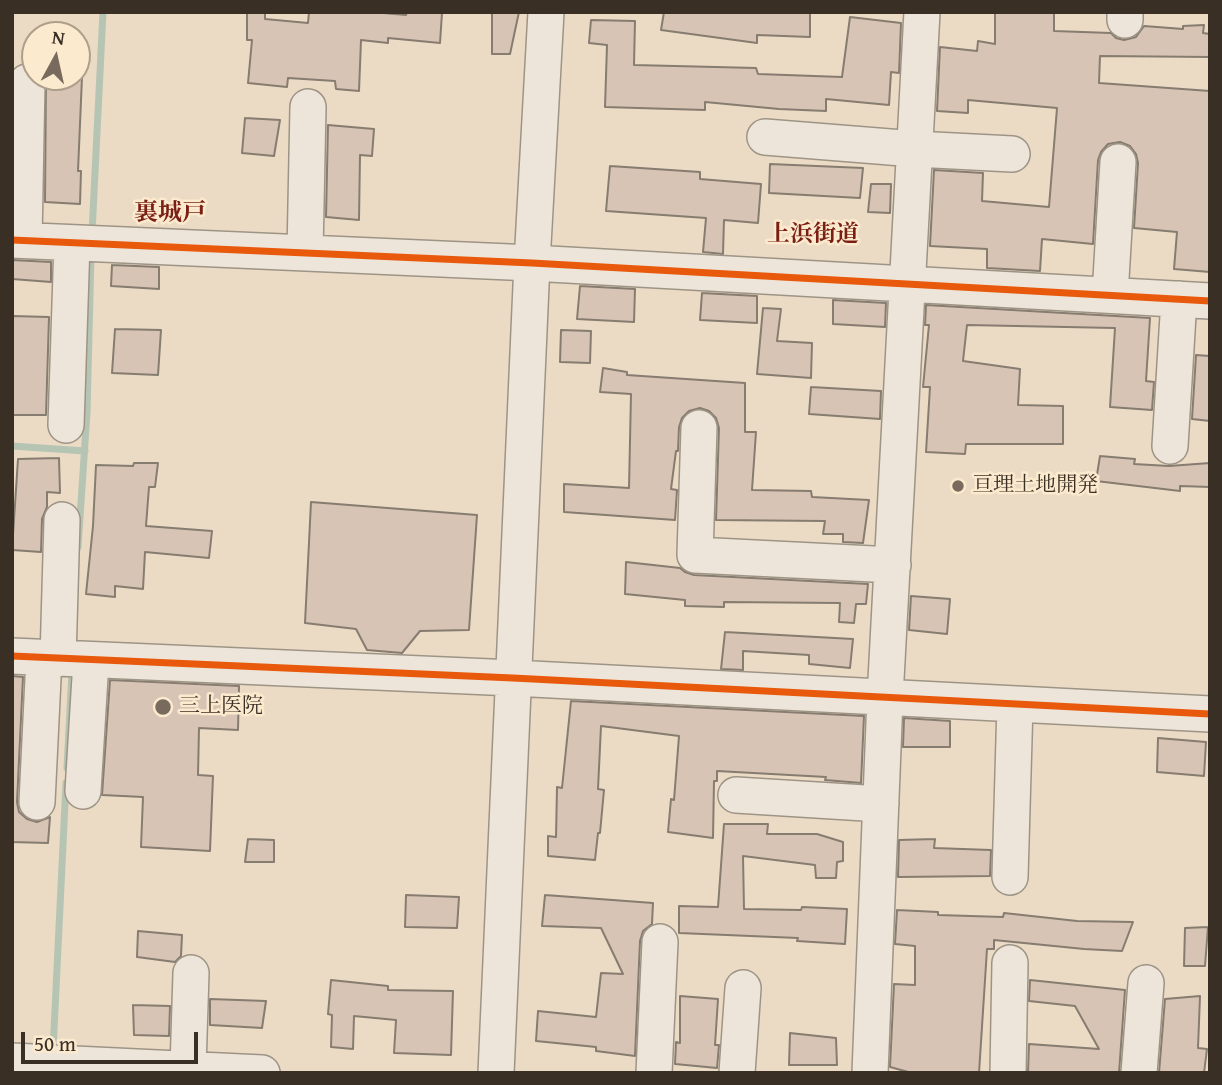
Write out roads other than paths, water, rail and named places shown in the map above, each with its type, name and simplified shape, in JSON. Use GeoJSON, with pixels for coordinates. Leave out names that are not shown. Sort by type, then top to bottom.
{"type":"FeatureCollection","features":[{"type":"Feature","properties":{"kind":"street"},"geometry":{"type":"LineString","coordinates":[[496,1073],[532,263],[546,12]]}},
{"type":"Feature","properties":{"kind":"street"},"geometry":{"type":"LineString","coordinates":[[870,1073],[885,698],[922,12]]}},
{"type":"Feature","properties":{"kind":"street"},"geometry":{"type":"LineString","coordinates":[[26,91],[18,240],[532,263],[1194,300],[1172,448]]}},
{"type":"Feature","properties":{"kind":"street"},"geometry":{"type":"LineString","coordinates":[[304,253],[307,107]]}},
{"type":"Feature","properties":{"kind":"street"},"geometry":{"type":"LineString","coordinates":[[765,137],[1012,154]]}},
{"type":"Feature","properties":{"kind":"street"},"geometry":{"type":"LineString","coordinates":[[1110,295],[1118,162]]}},
{"type":"Feature","properties":{"kind":"street"},"geometry":{"type":"LineString","coordinates":[[66,425],[72,243]]}},
{"type":"Feature","properties":{"kind":"street"},"geometry":{"type":"LineString","coordinates":[[699,428],[695,555],[893,565]]}},
{"type":"Feature","properties":{"kind":"street"},"geometry":{"type":"LineString","coordinates":[[37,802],[62,520]]}},
{"type":"Feature","properties":{"kind":"street"},"geometry":{"type":"LineString","coordinates":[[51,659],[513,678],[1210,713]]}},
{"type":"Feature","properties":{"kind":"street"},"geometry":{"type":"LineString","coordinates":[[51,659],[83,791]]}},
{"type":"Feature","properties":{"kind":"street"},"geometry":{"type":"LineString","coordinates":[[1010,877],[1015,704]]}},
{"type":"Feature","properties":{"kind":"street"},"geometry":{"type":"LineString","coordinates":[[736,795],[881,804]]}},
{"type":"Feature","properties":{"kind":"street"},"geometry":{"type":"LineString","coordinates":[[654,1073],[660,942]]}},
{"type":"Feature","properties":{"kind":"street"},"geometry":{"type":"LineString","coordinates":[[1008,1073],[1010,963]]}},
{"type":"Feature","properties":{"kind":"street"},"geometry":{"type":"LineString","coordinates":[[188,1068],[191,973]]}},
{"type":"Feature","properties":{"kind":"street"},"geometry":{"type":"LineString","coordinates":[[1139,1073],[1146,983]]}},
{"type":"Feature","properties":{"kind":"street"},"geometry":{"type":"LineString","coordinates":[[737,1073],[743,988]]}},
{"type":"Feature","properties":{"kind":"street"},"geometry":{"type":"LineString","coordinates":[[12,1061],[262,1073]]}},
{"type":"Feature","properties":{"kind":"waterway"},"geometry":{"type":"LineString","coordinates":[[92,233],[103,12]]}},
{"type":"Feature","properties":{"kind":"waterway"},"geometry":{"type":"LineString","coordinates":[[78,547],[87,413],[91,256]]}},
{"type":"Feature","properties":{"kind":"waterway"},"geometry":{"type":"LineString","coordinates":[[12,446],[85,451]]}},
{"type":"Feature","properties":{"kind":"waterway"},"geometry":{"type":"LineString","coordinates":[[67,768],[72,672]]}},
{"type":"Feature","properties":{"kind":"waterway"},"geometry":{"type":"LineString","coordinates":[[53,1051],[66,783]]}},
{"type":"Feature","properties":{"kind":"place","name":"亘理土地開発"},"geometry":{"type":"Point","coordinates":[958,486]}},
{"type":"Feature","properties":{"kind":"place","name":"三上医院"},"geometry":{"type":"Point","coordinates":[163,707]}},
{"type":"Feature","properties":{"kind":"district","name":"裏城戸"},"geometry":{"type":"Point","coordinates":[170,214]}},
{"type":"Feature","properties":{"kind":"district","name":"上浜街道"},"geometry":{"type":"Point","coordinates":[813,235]}}]}
